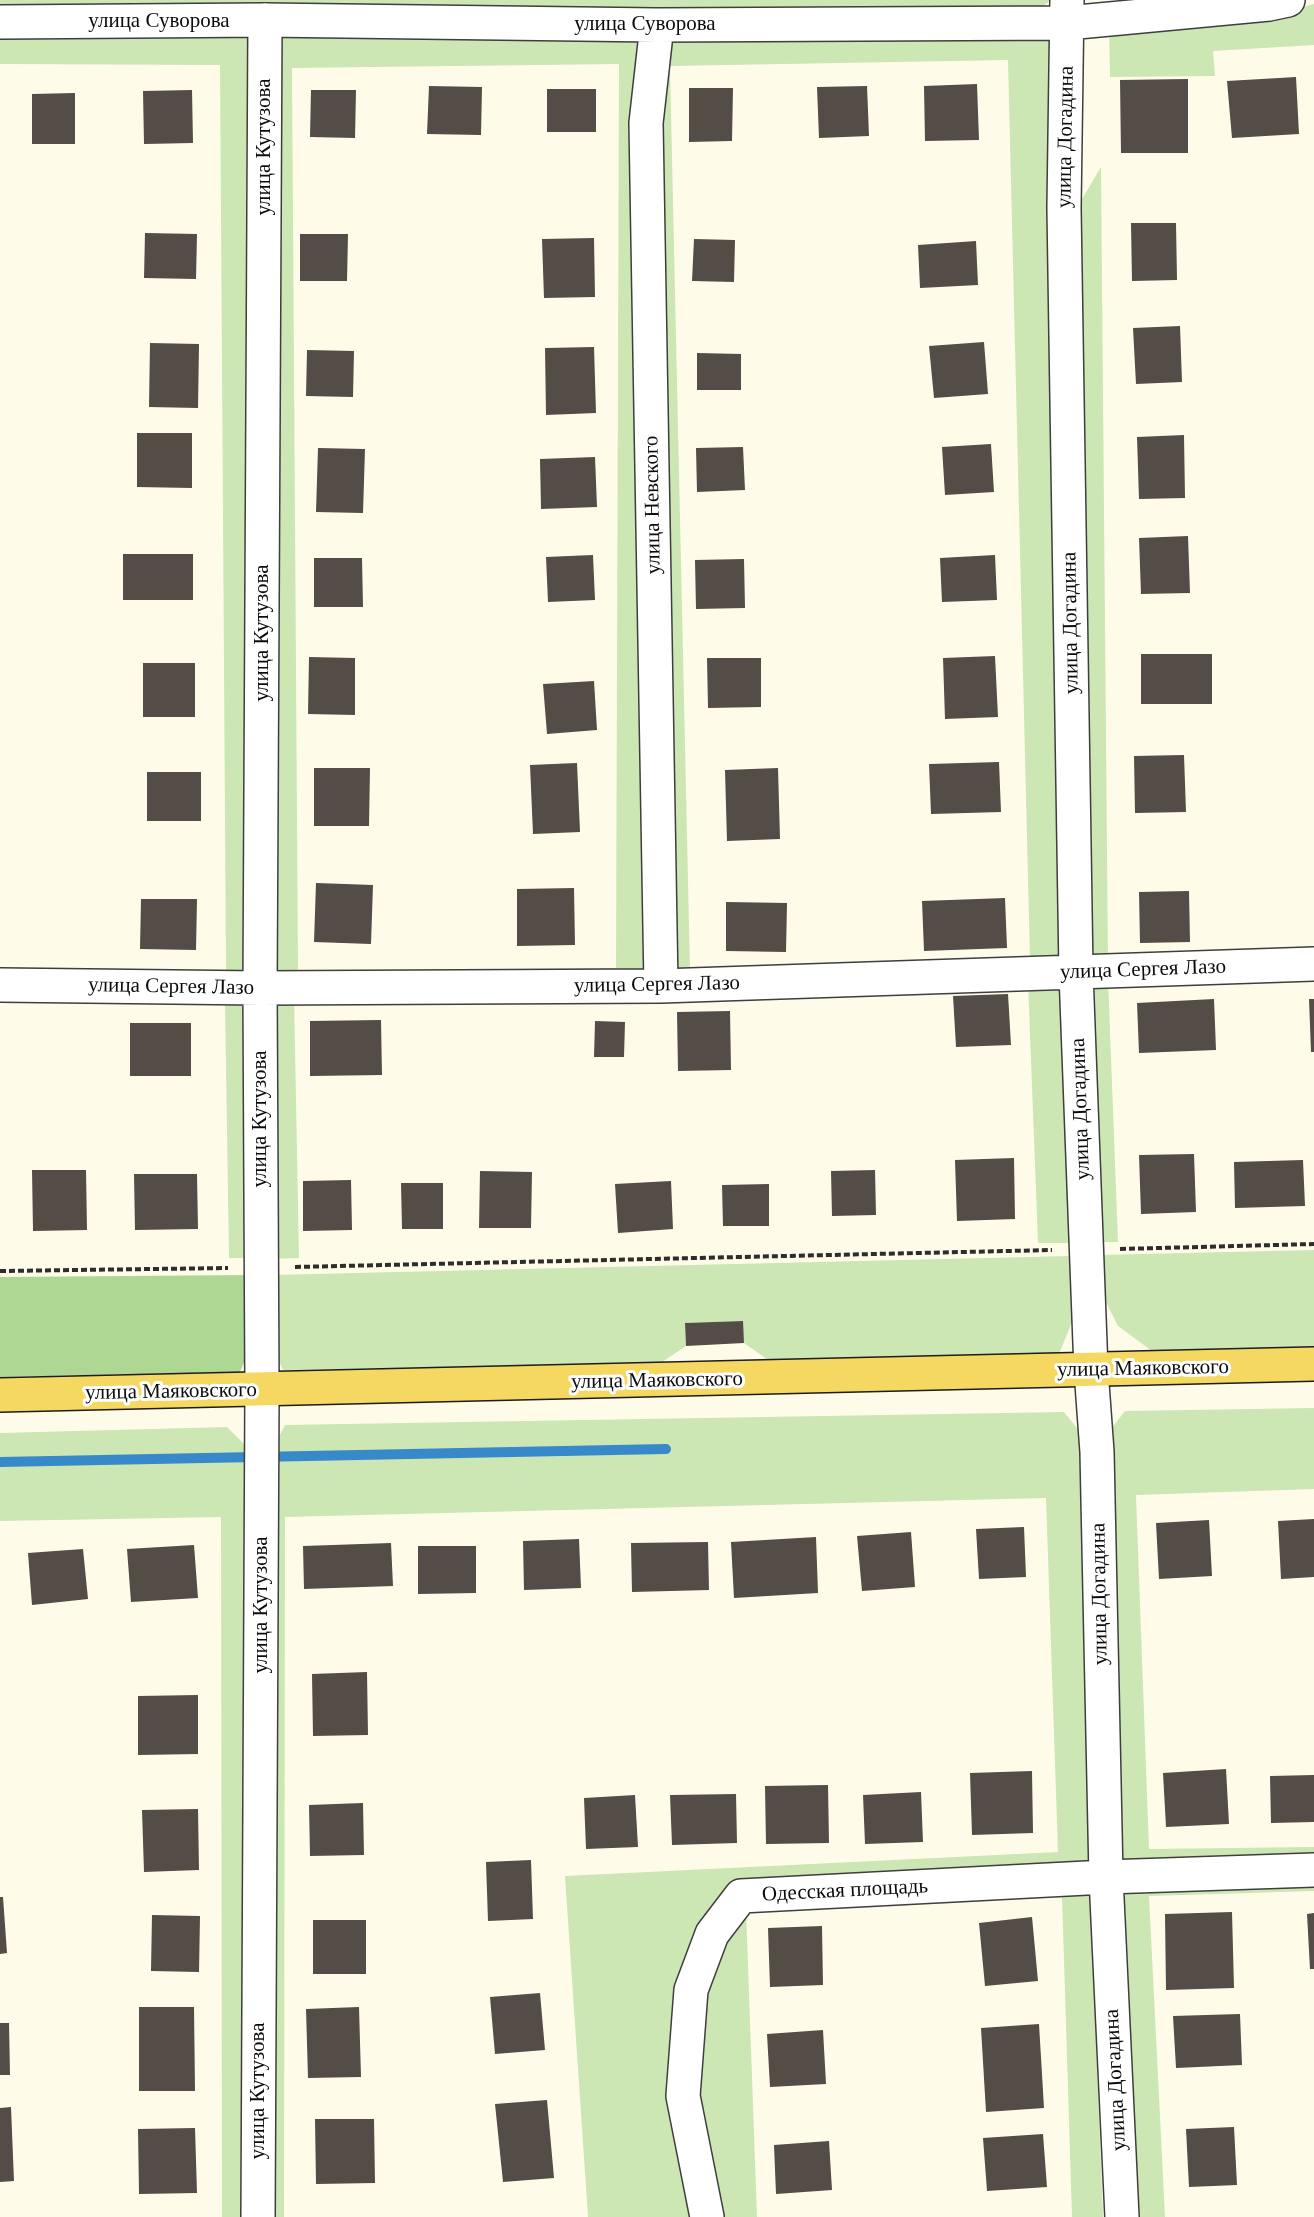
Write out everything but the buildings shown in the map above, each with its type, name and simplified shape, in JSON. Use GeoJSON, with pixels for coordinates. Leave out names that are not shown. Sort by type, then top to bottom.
{"type":"FeatureCollection","features":[{"type":"Feature","properties":{"kind":"main road","name":"улица Маяковского"},"geometry":{"type":"LineString","coordinates":[[0,1395],[1314,1364]]}},
{"type":"Feature","properties":{"kind":"street","name":"улица Суворова"},"geometry":{"type":"LineString","coordinates":[[0,22],[265,20],[657,25],[1269,4],[1288,0]]}},
{"type":"Feature","properties":{"kind":"street","name":"улица Догадина"},"geometry":{"type":"LineString","coordinates":[[1067,12],[1065,208],[1076,973],[1091,1370],[1097,1452],[1106,1877],[1122,2217]]}},
{"type":"Feature","properties":{"kind":"street","name":"улица Кутузова"},"geometry":{"type":"LineString","coordinates":[[258,2217],[262,1390],[260,988],[265,20]]}},
{"type":"Feature","properties":{"kind":"street","name":"улица Невского"},"geometry":{"type":"LineString","coordinates":[[657,25],[646,123],[661,986]]}},
{"type":"Feature","properties":{"kind":"street","name":"улица Сергея Лазо"},"geometry":{"type":"LineString","coordinates":[[0,985],[260,988],[661,986],[1314,964]]}},
{"type":"Feature","properties":{"kind":"street","name":"Одесская площадь"},"geometry":{"type":"LineString","coordinates":[[707,2217],[682,2096],[691,1990],[712,1934],[741,1896],[1106,1877],[1314,1870]]}},
{"type":"Feature","properties":{"kind":"path"},"geometry":{"type":"LineString","coordinates":[[0,1271],[260,1268],[1314,1244]]}},
{"type":"Feature","properties":{"kind":"green space"},"geometry":{"type":"Polygon","coordinates":[[[0,0],[1051,0],[1033,14],[0,11],[0,0]]]}},
{"type":"Feature","properties":{"kind":"green space"},"geometry":{"type":"Polygon","coordinates":[[[1314,4],[1314,45],[1213,51],[1215,76],[1110,77],[1109,27],[1270,15],[1314,4]]]}},
{"type":"Feature","properties":{"kind":"green space"},"geometry":{"type":"Polygon","coordinates":[[[272,30],[650,33],[653,979],[268,981],[272,30]],[[619,64],[292,68],[298,971],[616,968],[619,64]]]}},
{"type":"Feature","properties":{"kind":"green space"},"geometry":{"type":"Polygon","coordinates":[[[258,31],[249,981],[0,969],[226,970],[220,65],[0,64],[0,32],[258,31]]]}},
{"type":"Feature","properties":{"kind":"green space"},"geometry":{"type":"Polygon","coordinates":[[[1039,32],[1052,43],[1062,966],[668,978],[652,121],[666,33],[1039,32]],[[1008,60],[670,66],[690,971],[1030,961],[1008,60]]]}},
{"type":"Feature","properties":{"kind":"green space"},"geometry":{"type":"Polygon","coordinates":[[[1101,167],[1108,964],[1089,965],[1079,204],[1101,167]]]}},
{"type":"Feature","properties":{"kind":"green space"},"geometry":{"type":"Polygon","coordinates":[[[1108,978],[1118,1242],[1097,1242],[1090,979],[1108,978]]]}},
{"type":"Feature","properties":{"kind":"green space"},"geometry":{"type":"Polygon","coordinates":[[[1062,980],[1070,1243],[1038,1243],[1028,982],[1062,980]]]}},
{"type":"Feature","properties":{"kind":"green space"},"geometry":{"type":"Polygon","coordinates":[[[268,995],[294,995],[299,1258],[268,1259],[268,995]]]}},
{"type":"Feature","properties":{"kind":"green space"},"geometry":{"type":"Polygon","coordinates":[[[250,997],[250,1258],[229,1258],[225,1002],[250,997]]]}},
{"type":"Feature","properties":{"kind":"green space"},"geometry":{"type":"Polygon","coordinates":[[[1314,1250],[1314,1347],[1152,1351],[1118,1326],[1104,1298],[1098,1255],[1314,1250]]]}},
{"type":"Feature","properties":{"kind":"green space"},"geometry":{"type":"Polygon","coordinates":[[[1071,1256],[1072,1322],[1059,1354],[768,1360],[744,1343],[742,1321],[685,1323],[686,1346],[659,1364],[283,1370],[273,1348],[271,1275],[1071,1256]]]}},
{"type":"Feature","properties":{"kind":"green space"},"geometry":{"type":"Polygon","coordinates":[[[250,1275],[251,1346],[240,1372],[0,1377],[0,1277],[250,1275]]]}},
{"type":"Feature","properties":{"kind":"green space"},"geometry":{"type":"Polygon","coordinates":[[[1314,1408],[1314,1489],[1136,1495],[1149,1849],[1314,1847],[1314,1860],[1123,1865],[1110,1430],[1125,1411],[1314,1408]]]}},
{"type":"Feature","properties":{"kind":"green space"},"geometry":{"type":"Polygon","coordinates":[[[1064,1412],[1081,1433],[1090,1888],[1103,2217],[1072,2217],[1062,1896],[746,1909],[757,2217],[588,2217],[565,1876],[1058,1852],[1046,1498],[285,1517],[284,2217],[271,2217],[271,1452],[285,1425],[1064,1412]]]}},
{"type":"Feature","properties":{"kind":"green space"},"geometry":{"type":"Polygon","coordinates":[[[227,1427],[251,1451],[241,2131],[244,2217],[222,2217],[221,1517],[0,1521],[0,1433],[227,1427]]]}},
{"type":"Feature","properties":{"kind":"green space"},"geometry":{"type":"Polygon","coordinates":[[[1314,1879],[1314,1891],[1149,1896],[1165,2217],[1139,2217],[1124,1886],[1314,1879]]]}},
{"type":"Feature","properties":{"kind":"waterway"},"geometry":{"type":"LineString","coordinates":[[0,1462],[666,1449]]}}]}
